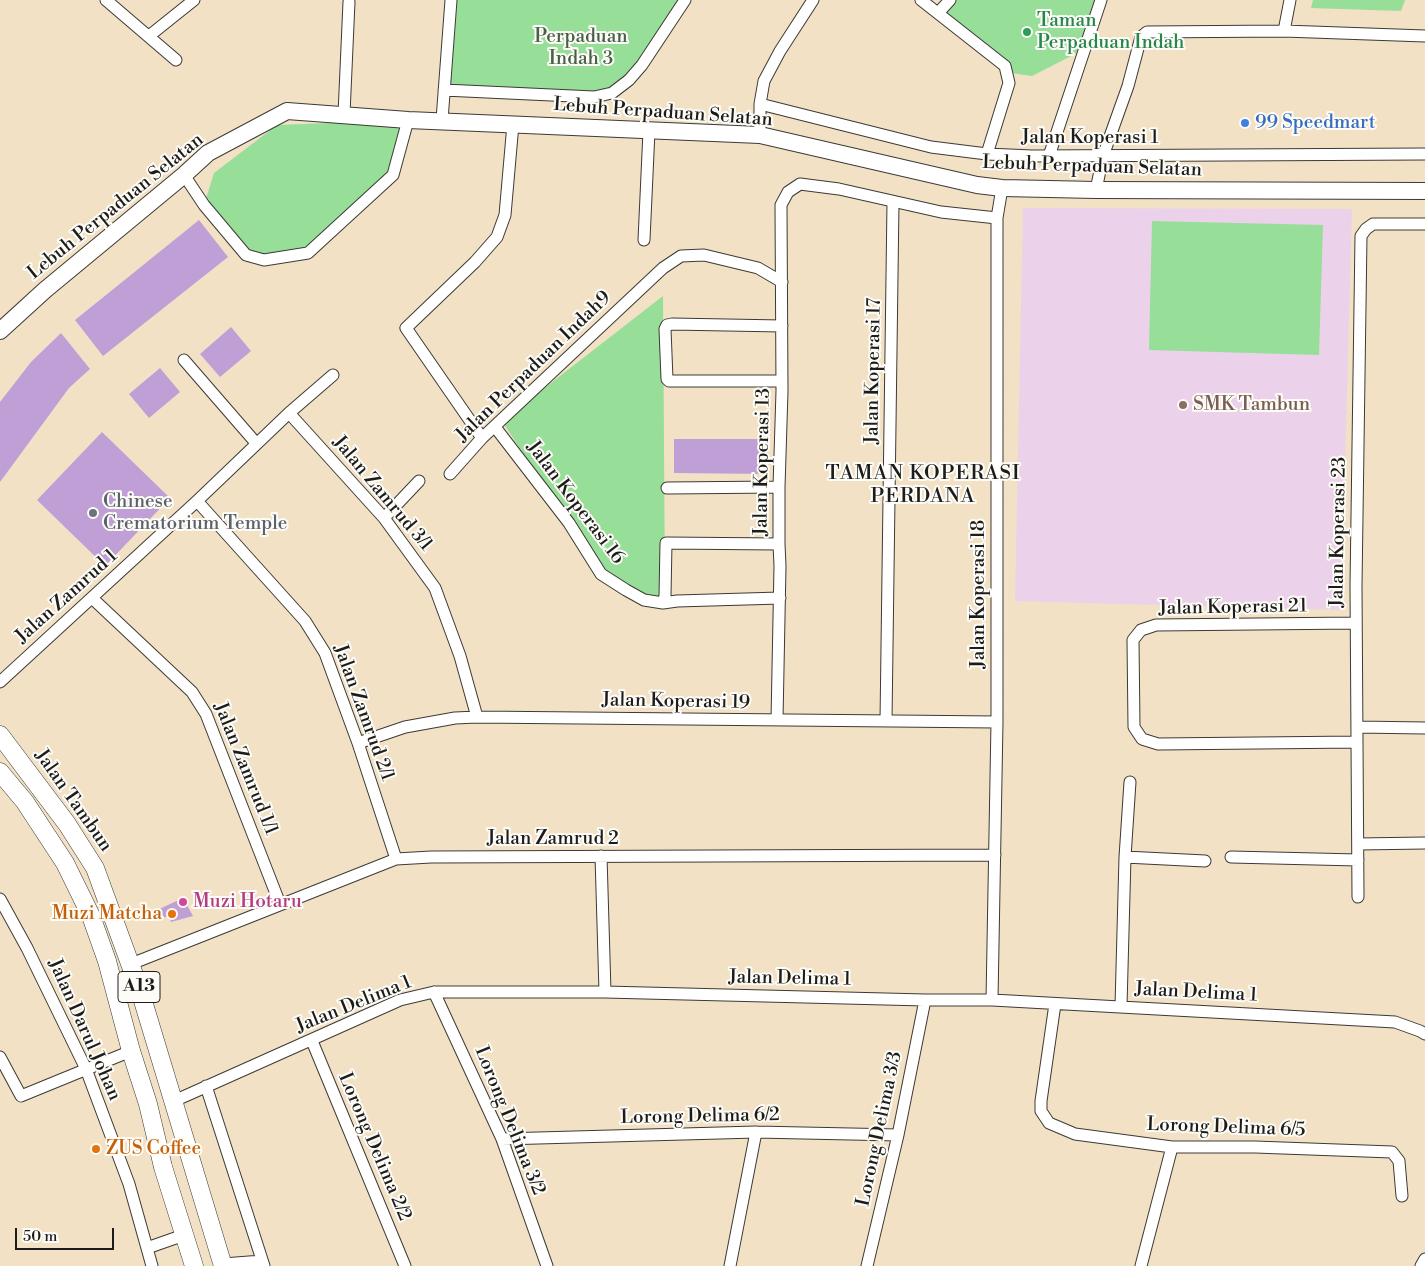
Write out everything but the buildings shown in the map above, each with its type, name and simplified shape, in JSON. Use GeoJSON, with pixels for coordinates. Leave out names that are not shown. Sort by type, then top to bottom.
{"type":"FeatureCollection","features":[{"type":"Feature","properties":{"kind":"main road","name":"Jalan Tambun"},"geometry":{"type":"LineString","coordinates":[[0,735],[67,824],[95,868],[131,964],[223,1265]]}},
{"type":"Feature","properties":{"kind":"main road","name":"Jalan Tambun"},"geometry":{"type":"LineString","coordinates":[[0,772],[26,802],[65,863],[91,916],[107,961],[131,1051],[148,1104],[163,1167],[194,1266]]}},
{"type":"Feature","properties":{"kind":"street"},"geometry":{"type":"LineString","coordinates":[[106,0],[176,60]]}},
{"type":"Feature","properties":{"kind":"street"},"geometry":{"type":"LineString","coordinates":[[149,36],[194,0]]}},
{"type":"Feature","properties":{"kind":"street"},"geometry":{"type":"LineString","coordinates":[[442,120],[451,0]]}},
{"type":"Feature","properties":{"kind":"street"},"geometry":{"type":"LineString","coordinates":[[444,90],[594,97],[612,93],[629,80],[642,65],[685,0]]}},
{"type":"Feature","properties":{"kind":"street"},"geometry":{"type":"LineString","coordinates":[[760,135],[760,104],[764,81],[780,51],[812,0]]}},
{"type":"Feature","properties":{"kind":"street"},"geometry":{"type":"LineString","coordinates":[[922,0],[1005,66],[1009,83],[987,154]]}},
{"type":"Feature","properties":{"kind":"street"},"geometry":{"type":"LineString","coordinates":[[938,13],[950,0]]}},
{"type":"Feature","properties":{"kind":"street"},"geometry":{"type":"LineString","coordinates":[[1048,156],[1101,0]]}},
{"type":"Feature","properties":{"kind":"street"},"geometry":{"type":"LineString","coordinates":[[1284,31],[1290,0]]}},
{"type":"Feature","properties":{"kind":"street"},"geometry":{"type":"LineString","coordinates":[[344,114],[349,2]]}},
{"type":"Feature","properties":{"kind":"street"},"geometry":{"type":"LineString","coordinates":[[1096,190],[1103,156],[1128,86],[1141,37],[1144,33],[1284,31],[1425,36]]}},
{"type":"Feature","properties":{"kind":"street","name":"Jalan Koperasi 1"},"geometry":{"type":"LineString","coordinates":[[760,104],[930,147],[987,154],[1048,156],[1425,154]]}},
{"type":"Feature","properties":{"kind":"street","name":"Lebuh Perpaduan Selatan"},"geometry":{"type":"LineString","coordinates":[[0,331],[44,290],[208,153],[287,111],[408,120],[760,135],[977,185],[1002,188],[1425,191]]}},
{"type":"Feature","properties":{"kind":"street"},"geometry":{"type":"LineString","coordinates":[[184,175],[204,205],[246,254],[264,260],[308,253],[393,176],[408,120]]}},
{"type":"Feature","properties":{"kind":"street"},"geometry":{"type":"LineString","coordinates":[[482,438],[406,328],[475,262],[497,237],[505,215],[513,124]]}},
{"type":"Feature","properties":{"kind":"street"},"geometry":{"type":"LineString","coordinates":[[644,240],[649,131]]}},
{"type":"Feature","properties":{"kind":"street","name":"Jalan Koperasi 13"},"geometry":{"type":"LineString","coordinates":[[777,720],[780,598],[781,205],[788,192],[800,184],[839,189],[893,202]]}},
{"type":"Feature","properties":{"kind":"street","name":"Jalan Koperasi 18"},"geometry":{"type":"LineString","coordinates":[[992,1000],[997,722],[997,218],[1002,188]]}},
{"type":"Feature","properties":{"kind":"street"},"geometry":{"type":"LineString","coordinates":[[893,202],[941,212],[997,218]]}},
{"type":"Feature","properties":{"kind":"street","name":"Jalan Koperasi 17"},"geometry":{"type":"LineString","coordinates":[[886,721],[893,202]]}},
{"type":"Feature","properties":{"kind":"street","name":"Jalan Koperasi 23"},"geometry":{"type":"LineString","coordinates":[[1358,897],[1356,623],[1361,236],[1373,224],[1425,224]]}},
{"type":"Feature","properties":{"kind":"street","name":"Jalan Perpaduan Indah9"},"geometry":{"type":"LineString","coordinates":[[450,474],[482,438],[663,268],[681,256],[704,255],[758,268],[782,282]]}},
{"type":"Feature","properties":{"kind":"street"},"geometry":{"type":"LineString","coordinates":[[781,381],[669,381],[667,379],[664,329],[667,325],[672,324],[782,326]]}},
{"type":"Feature","properties":{"kind":"street"},"geometry":{"type":"LineString","coordinates":[[184,360],[256,443]]}},
{"type":"Feature","properties":{"kind":"street","name":"Jalan Zamrud 1"},"geometry":{"type":"LineString","coordinates":[[0,682],[197,501],[256,443],[333,375]]}},
{"type":"Feature","properties":{"kind":"street","name":"Jalan Zamrud 3/1"},"geometry":{"type":"LineString","coordinates":[[289,413],[384,518],[435,588],[460,656],[477,717]]}},
{"type":"Feature","properties":{"kind":"street","name":"Jalan Koperasi 16"},"geometry":{"type":"LineString","coordinates":[[495,427],[569,524],[601,574],[644,600],[663,603],[780,598]]}},
{"type":"Feature","properties":{"kind":"street"},"geometry":{"type":"LineString","coordinates":[[384,518],[419,481]]}},
{"type":"Feature","properties":{"kind":"street"},"geometry":{"type":"LineString","coordinates":[[667,488],[779,487]]}},
{"type":"Feature","properties":{"kind":"street","name":"Jalan Zamrud 2/1"},"geometry":{"type":"LineString","coordinates":[[197,501],[305,621],[326,653],[396,858]]}},
{"type":"Feature","properties":{"kind":"street"},"geometry":{"type":"LineString","coordinates":[[663,603],[665,596],[666,543],[779,544]]}},
{"type":"Feature","properties":{"kind":"street","name":"Jalan Zamrud 1/1"},"geometry":{"type":"LineString","coordinates":[[92,598],[192,692],[206,714],[280,904]]}},
{"type":"Feature","properties":{"kind":"street","name":"Jalan Koperasi 21"},"geometry":{"type":"LineString","coordinates":[[1356,623],[1156,625],[1141,630],[1133,640],[1134,727],[1142,739],[1158,744],[1357,742]]}},
{"type":"Feature","properties":{"kind":"street","name":"Jalan Koperasi 19"},"geometry":{"type":"LineString","coordinates":[[358,743],[405,727],[455,718],[477,717],[997,722]]}},
{"type":"Feature","properties":{"kind":"street"},"geometry":{"type":"LineString","coordinates":[[1357,727],[1425,728]]}},
{"type":"Feature","properties":{"kind":"street"},"geometry":{"type":"LineString","coordinates":[[1121,1006],[1125,857],[1130,782]]}},
{"type":"Feature","properties":{"kind":"street"},"geometry":{"type":"LineString","coordinates":[[1358,844],[1425,843]]}},
{"type":"Feature","properties":{"kind":"street","name":"Jalan Zamrud 2"},"geometry":{"type":"LineString","coordinates":[[131,964],[396,858],[995,855]]}},
{"type":"Feature","properties":{"kind":"street"},"geometry":{"type":"LineString","coordinates":[[601,856],[605,992]]}},
{"type":"Feature","properties":{"kind":"street"},"geometry":{"type":"LineString","coordinates":[[1125,857],[1205,861]]}},
{"type":"Feature","properties":{"kind":"street"},"geometry":{"type":"LineString","coordinates":[[1232,857],[1358,860]]}},
{"type":"Feature","properties":{"kind":"street","name":"Jalan Darul Johan"},"geometry":{"type":"LineString","coordinates":[[0,899],[48,990],[86,1069],[128,1184],[152,1266]]}},
{"type":"Feature","properties":{"kind":"street","name":"Jalan Delima 1"},"geometry":{"type":"LineString","coordinates":[[174,1101],[312,1041],[400,1000],[434,992],[605,992],[992,1000],[1395,1022],[1425,1034]]}},
{"type":"Feature","properties":{"kind":"street","name":"Lorong Delima 3/2"},"geometry":{"type":"LineString","coordinates":[[434,992],[502,1139],[547,1266]]}},
{"type":"Feature","properties":{"kind":"street","name":"Lorong Delima 3/3"},"geometry":{"type":"LineString","coordinates":[[866,1266],[898,1135],[925,1000]]}},
{"type":"Feature","properties":{"kind":"street","name":"Lorong Delima 6/5"},"geometry":{"type":"LineString","coordinates":[[1055,1004],[1040,1111],[1044,1118],[1056,1127],[1075,1134],[1172,1148],[1264,1147],[1392,1152],[1399,1161],[1402,1196]]}},
{"type":"Feature","properties":{"kind":"street","name":"Lorong Delima 2/2"},"geometry":{"type":"LineString","coordinates":[[312,1041],[405,1266]]}},
{"type":"Feature","properties":{"kind":"street"},"geometry":{"type":"LineString","coordinates":[[0,1057],[21,1096],[131,1051]]}},
{"type":"Feature","properties":{"kind":"street"},"geometry":{"type":"LineString","coordinates":[[206,1086],[263,1263],[223,1265]]}},
{"type":"Feature","properties":{"kind":"street"},"geometry":{"type":"LineString","coordinates":[[730,1266],[756,1132]]}},
{"type":"Feature","properties":{"kind":"street","name":"Lorong Delima 6/2"},"geometry":{"type":"LineString","coordinates":[[502,1139],[756,1132],[898,1135]]}},
{"type":"Feature","properties":{"kind":"street"},"geometry":{"type":"LineString","coordinates":[[1141,1266],[1172,1148]]}},
{"type":"Feature","properties":{"kind":"street"},"geometry":{"type":"LineString","coordinates":[[147,1248],[184,1235]]}},
{"type":"Feature","properties":{"kind":"street"},"geometry":{"type":"LineString","coordinates":[[1421,1266],[1425,1259]]}},
{"type":"Feature","properties":{"kind":"shaded area","name":"SMK Tambun"},"geometry":{"type":"Polygon","coordinates":[[[1023,208],[1352,209],[1341,610],[1015,601],[1023,208]]]}},
{"type":"Feature","properties":{"kind":"green space","name":"Perpaduan Indah 3"},"geometry":{"type":"Polygon","coordinates":[[[454,0],[689,0],[612,93],[444,90],[454,0]]]}},
{"type":"Feature","properties":{"kind":"green space","name":"Taman Perpaduan Indah"},"geometry":{"type":"Polygon","coordinates":[[[955,0],[1096,0],[1079,52],[1032,76],[1011,73],[944,13],[955,0]]]}},
{"type":"Feature","properties":{"kind":"green space"},"geometry":{"type":"Polygon","coordinates":[[[1313,0],[1405,0],[1401,11],[1311,8],[1313,0]]]}},
{"type":"Feature","properties":{"kind":"green space"},"geometry":{"type":"Polygon","coordinates":[[[408,120],[393,175],[308,253],[246,255],[204,205],[214,173],[277,125],[408,120]]]}},
{"type":"Feature","properties":{"kind":"green space"},"geometry":{"type":"Polygon","coordinates":[[[1152,221],[1323,225],[1319,355],[1149,350],[1152,221]]]}},
{"type":"Feature","properties":{"kind":"green space"},"geometry":{"type":"Polygon","coordinates":[[[663,296],[665,596],[651,601],[601,574],[502,421],[663,296]]]}},
{"type":"Feature","properties":{"kind":"place","name":"Taman Perpaduan Indah"},"geometry":{"type":"Point","coordinates":[1027,32]}},
{"type":"Feature","properties":{"kind":"place","name":"99 Speedmart"},"geometry":{"type":"Point","coordinates":[1245,123]}},
{"type":"Feature","properties":{"kind":"place","name":"SMK Tambun"},"geometry":{"type":"Point","coordinates":[1183,405]}},
{"type":"Feature","properties":{"kind":"place","name":"Chinese Crematorium Temple"},"geometry":{"type":"Point","coordinates":[93,513]}},
{"type":"Feature","properties":{"kind":"place","name":"Muzi Hotaru"},"geometry":{"type":"Point","coordinates":[183,902]}},
{"type":"Feature","properties":{"kind":"place","name":"Muzi Matcha"},"geometry":{"type":"Point","coordinates":[172,914]}},
{"type":"Feature","properties":{"kind":"place","name":"ZUS Coffee"},"geometry":{"type":"Point","coordinates":[96,1149]}},
{"type":"Feature","properties":{"kind":"district","name":"TAMAN KOPERASI PERDANA"},"geometry":{"type":"Point","coordinates":[923,486]}}]}
